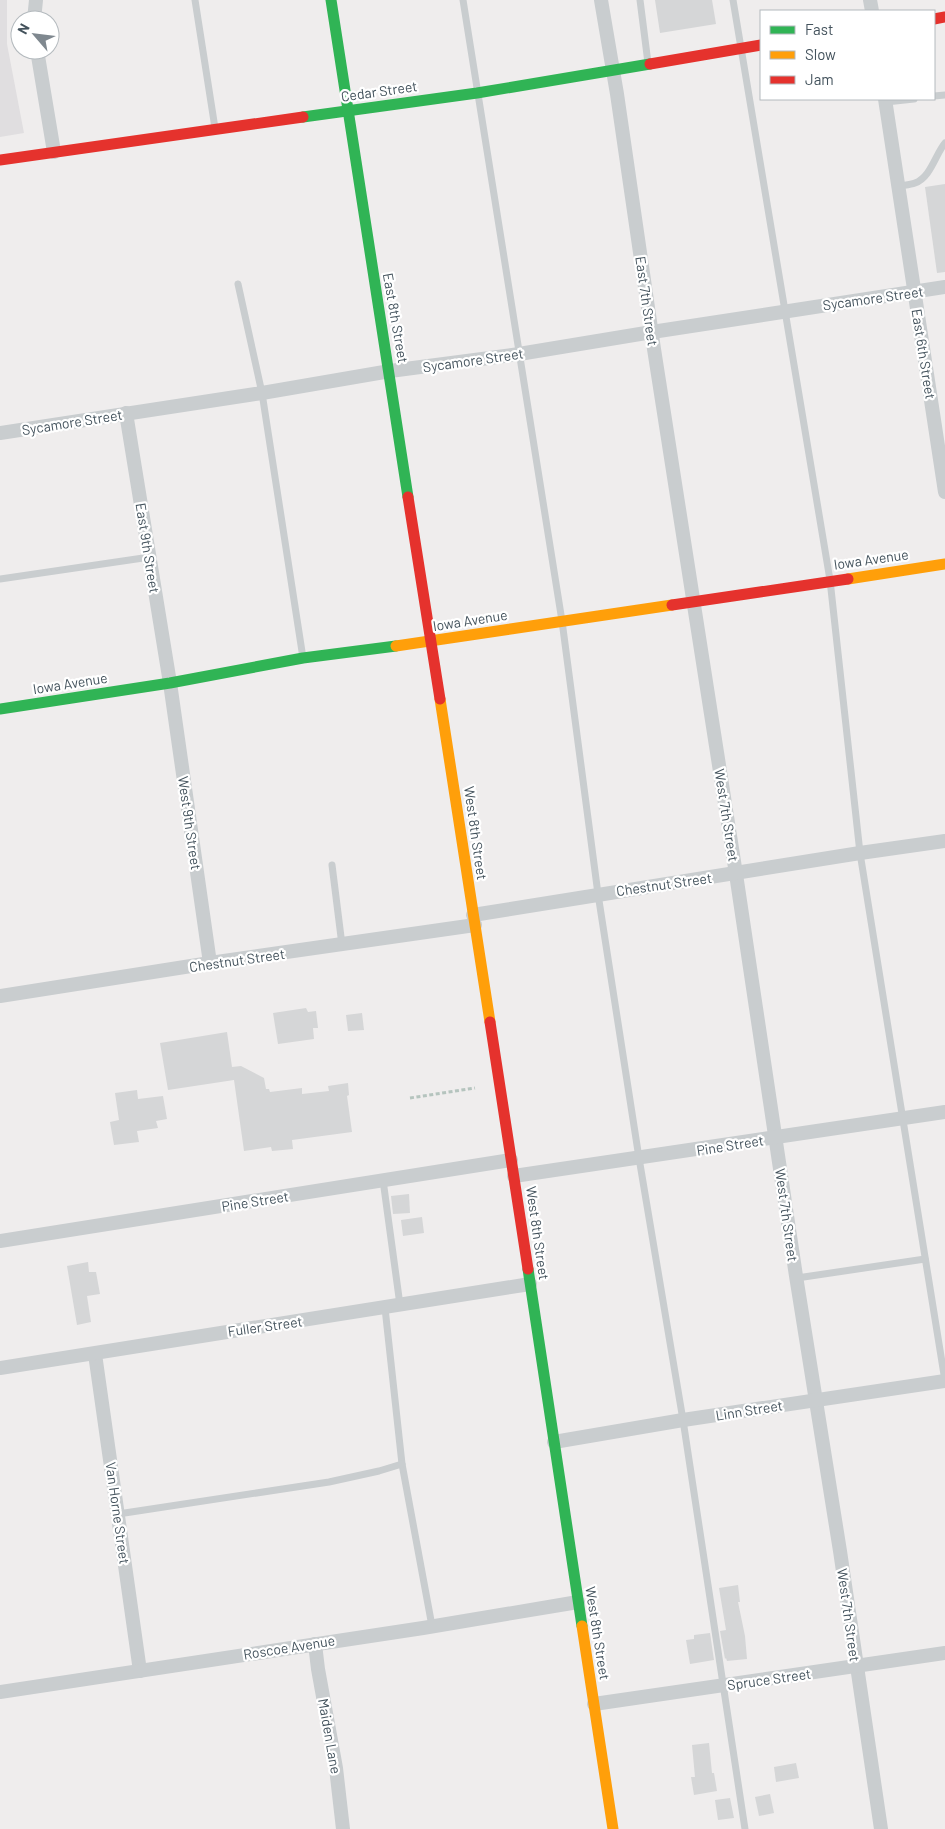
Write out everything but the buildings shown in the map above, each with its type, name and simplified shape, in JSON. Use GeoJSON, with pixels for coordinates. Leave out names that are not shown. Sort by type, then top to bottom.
{"type":"FeatureCollection","features":[{"type":"Feature","properties":{"kind":"main road","name":"East 8th Street"},"geometry":{"type":"LineString","coordinates":[[331,0],[431,642]]}},
{"type":"Feature","properties":{"kind":"main road","name":"Cedar Street"},"geometry":{"type":"LineString","coordinates":[[0,160],[216,128],[478,93],[760,45]]}},
{"type":"Feature","properties":{"kind":"main road","name":"Iowa Avenue"},"geometry":{"type":"LineString","coordinates":[[0,709],[170,682],[303,658],[431,642],[945,564]]}},
{"type":"Feature","properties":{"kind":"main road","name":"West 8th Street"},"geometry":{"type":"LineString","coordinates":[[431,642],[613,1829]]}},
{"type":"Feature","properties":{"kind":"street","name":"East 7th Street"},"geometry":{"type":"LineString","coordinates":[[601,0],[694,602]]}},
{"type":"Feature","properties":{"kind":"street"},"geometry":{"type":"LineString","coordinates":[[39,60],[54,152]]}},
{"type":"Feature","properties":{"kind":"street","name":"East 6th Street"},"geometry":{"type":"LineString","coordinates":[[886,100],[945,492]]}},
{"type":"Feature","properties":{"kind":"street","name":"Sycamore Street"},"geometry":{"type":"LineString","coordinates":[[0,433],[945,287]]}},
{"type":"Feature","properties":{"kind":"street","name":"East 9th Street"},"geometry":{"type":"LineString","coordinates":[[126,413],[170,682]]}},
{"type":"Feature","properties":{"kind":"street","name":"West 7th Street"},"geometry":{"type":"LineString","coordinates":[[694,602],[881,1829]]}},
{"type":"Feature","properties":{"kind":"street","name":"West 9th Street"},"geometry":{"type":"LineString","coordinates":[[170,682],[210,963]]}},
{"type":"Feature","properties":{"kind":"street","name":"Chestnut Street"},"geometry":{"type":"LineString","coordinates":[[0,996],[210,963],[342,945],[598,894],[945,841]]}},
{"type":"Feature","properties":{"kind":"street","name":"Pine Street"},"geometry":{"type":"LineString","coordinates":[[514,1176],[945,1112]]}},
{"type":"Feature","properties":{"kind":"street","name":"Pine Street"},"geometry":{"type":"LineString","coordinates":[[0,1241],[511,1160]]}},
{"type":"Feature","properties":{"kind":"street","name":"Fuller Street"},"geometry":{"type":"LineString","coordinates":[[0,1368],[530,1284]]}},
{"type":"Feature","properties":{"kind":"street","name":"Van Horne Street"},"geometry":{"type":"LineString","coordinates":[[95,1354],[140,1671]]}},
{"type":"Feature","properties":{"kind":"street","name":"Linn Street"},"geometry":{"type":"LineString","coordinates":[[554,1442],[683,1420],[945,1381]]}},
{"type":"Feature","properties":{"kind":"street","name":"Roscoe Avenue"},"geometry":{"type":"LineString","coordinates":[[0,1692],[578,1602]]}},
{"type":"Feature","properties":{"kind":"street","name":"Maiden Lane"},"geometry":{"type":"LineString","coordinates":[[315,1644],[336,1768],[343,1829]]}},
{"type":"Feature","properties":{"kind":"street","name":"Spruce Street"},"geometry":{"type":"LineString","coordinates":[[594,1704],[945,1653]]}},
{"type":"Feature","properties":{"kind":"lane"},"geometry":{"type":"LineString","coordinates":[[194,0],[216,128]]}},
{"type":"Feature","properties":{"kind":"lane"},"geometry":{"type":"LineString","coordinates":[[463,0],[562,621],[598,894],[639,1158],[683,1420],[744,1829]]}},
{"type":"Feature","properties":{"kind":"lane"},"geometry":{"type":"LineString","coordinates":[[640,0],[648,64]]}},
{"type":"Feature","properties":{"kind":"lane"},"geometry":{"type":"LineString","coordinates":[[733,0],[830,580],[860,853],[945,1381]]}},
{"type":"Feature","properties":{"kind":"lane"},"geometry":{"type":"LineString","coordinates":[[899,186],[916,183],[923,177],[933,164],[939,149],[945,143]]}},
{"type":"Feature","properties":{"kind":"lane"},"geometry":{"type":"LineString","coordinates":[[238,284],[262,394],[303,658]]}},
{"type":"Feature","properties":{"kind":"lane"},"geometry":{"type":"LineString","coordinates":[[0,578],[150,557]]}},
{"type":"Feature","properties":{"kind":"lane"},"geometry":{"type":"LineString","coordinates":[[332,865],[342,945]]}},
{"type":"Feature","properties":{"kind":"lane"},"geometry":{"type":"LineString","coordinates":[[383,1180],[400,1306]]}},
{"type":"Feature","properties":{"kind":"lane"},"geometry":{"type":"LineString","coordinates":[[796,1278],[926,1259]]}},
{"type":"Feature","properties":{"kind":"lane"},"geometry":{"type":"LineString","coordinates":[[385,1308],[402,1464],[432,1626]]}},
{"type":"Feature","properties":{"kind":"lane"},"geometry":{"type":"LineString","coordinates":[[118,1514],[329,1482],[402,1464]]}},
{"type":"Feature","properties":{"kind":"path"},"geometry":{"type":"LineString","coordinates":[[410,1098],[475,1088]]}},
{"type":"Feature","properties":{"kind":"shaded area"},"geometry":{"type":"Polygon","coordinates":[[[0,0],[7,0],[7,44],[24,133],[0,137],[0,0]]]}},
{"type":"Feature","properties":{"kind":"traffic: fast"},"geometry":{"type":"LineString","coordinates":[[331,0],[408,497]]}},
{"type":"Feature","properties":{"kind":"traffic: fast"},"geometry":{"type":"LineString","coordinates":[[303,117],[477,93],[650,64]]}},
{"type":"Feature","properties":{"kind":"traffic: fast"},"geometry":{"type":"LineString","coordinates":[[0,709],[170,683],[303,658],[396,646]]}},
{"type":"Feature","properties":{"kind":"traffic: fast"},"geometry":{"type":"LineString","coordinates":[[528,1269],[582,1626]]}},
{"type":"Feature","properties":{"kind":"traffic: slow"},"geometry":{"type":"LineString","coordinates":[[848,579],[945,564]]}},
{"type":"Feature","properties":{"kind":"traffic: slow"},"geometry":{"type":"LineString","coordinates":[[396,646],[672,605]]}},
{"type":"Feature","properties":{"kind":"traffic: slow"},"geometry":{"type":"LineString","coordinates":[[440,699],[490,1022]]}},
{"type":"Feature","properties":{"kind":"traffic: slow"},"geometry":{"type":"LineString","coordinates":[[582,1626],[613,1829]]}},
{"type":"Feature","properties":{"kind":"traffic: jam"},"geometry":{"type":"LineString","coordinates":[[935,19],[945,17]]}},
{"type":"Feature","properties":{"kind":"traffic: jam"},"geometry":{"type":"LineString","coordinates":[[650,64],[760,45]]}},
{"type":"Feature","properties":{"kind":"traffic: jam"},"geometry":{"type":"LineString","coordinates":[[0,160],[303,117]]}},
{"type":"Feature","properties":{"kind":"traffic: jam"},"geometry":{"type":"LineString","coordinates":[[408,497],[440,699]]}},
{"type":"Feature","properties":{"kind":"traffic: jam"},"geometry":{"type":"LineString","coordinates":[[672,605],[848,579]]}},
{"type":"Feature","properties":{"kind":"traffic: jam"},"geometry":{"type":"LineString","coordinates":[[490,1022],[528,1269]]}}]}
